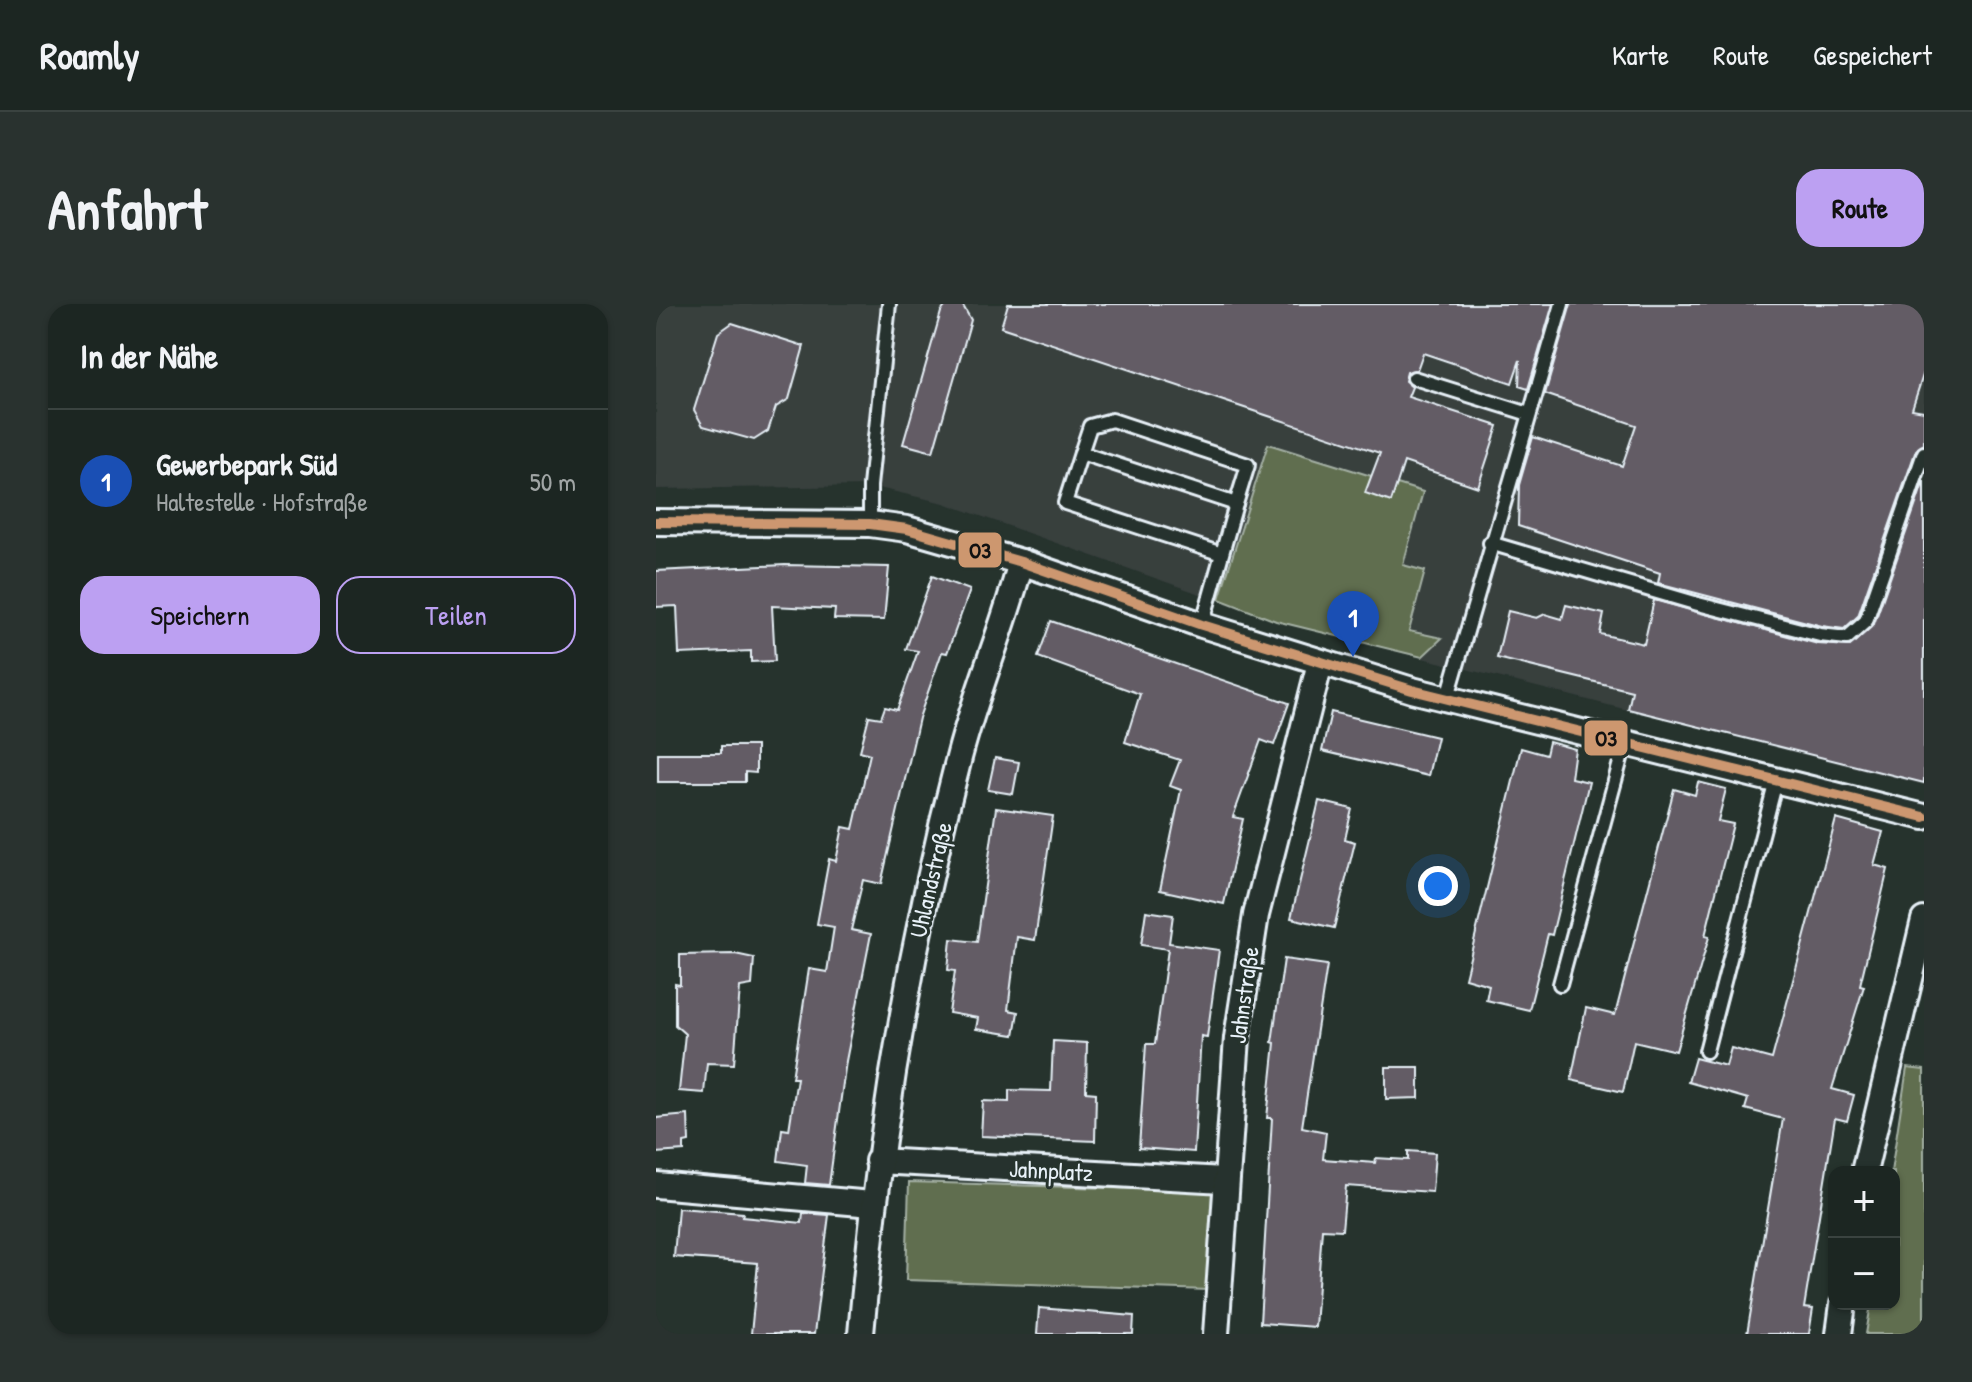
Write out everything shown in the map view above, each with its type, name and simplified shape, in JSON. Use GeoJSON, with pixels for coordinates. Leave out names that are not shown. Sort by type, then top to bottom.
{"type":"FeatureCollection","features":[{"type":"Feature","properties":{"kind":"street"},"geometry":{"type":"LineString","coordinates":[[656,522],[870,524],[907,529],[1021,562],[1320,663],[1447,700],[1924,817]]}},
{"type":"Feature","properties":{"kind":"street","name":"Uhlandstraße"},"geometry":{"type":"LineString","coordinates":[[861,1334],[878,1161],[921,916],[961,750],[1021,562]]}},
{"type":"Feature","properties":{"kind":"street","name":"Jahnstraße"},"geometry":{"type":"LineString","coordinates":[[1216,1334],[1224,1180],[1237,1038],[1256,915],[1320,663]]}},
{"type":"Feature","properties":{"kind":"street"},"geometry":{"type":"LineString","coordinates":[[1865,1166],[1924,920]]}},
{"type":"Feature","properties":{"kind":"street","name":"Jahnplatz"},"geometry":{"type":"LineString","coordinates":[[878,1161],[1224,1180]]}},
{"type":"Feature","properties":{"kind":"street"},"geometry":{"type":"LineString","coordinates":[[656,1185],[872,1204]]}},
{"type":"Feature","properties":{"kind":"street"},"geometry":{"type":"LineString","coordinates":[[1839,1334],[1842,1310]]}},
{"type":"Feature","properties":{"kind":"lane"},"geometry":{"type":"LineString","coordinates":[[870,524],[870,486],[889,304]]}},
{"type":"Feature","properties":{"kind":"lane"},"geometry":{"type":"LineString","coordinates":[[1447,700],[1490,543],[1562,304]]}},
{"type":"Feature","properties":{"kind":"lane"},"geometry":{"type":"LineString","coordinates":[[1414,378],[1529,414]]}},
{"type":"Feature","properties":{"kind":"lane"},"geometry":{"type":"LineString","coordinates":[[1202,625],[1248,465],[1112,420],[1090,426],[1065,503],[1222,554]]}},
{"type":"Feature","properties":{"kind":"lane"},"geometry":{"type":"LineString","coordinates":[[1081,453],[1236,504]]}},
{"type":"Feature","properties":{"kind":"lane"},"geometry":{"type":"LineString","coordinates":[[1490,543],[1698,604],[1820,635],[1847,638],[1866,621],[1924,453]]}},
{"type":"Feature","properties":{"kind":"lane"},"geometry":{"type":"LineString","coordinates":[[1560,984],[1625,744]]}},
{"type":"Feature","properties":{"kind":"lane"},"geometry":{"type":"LineString","coordinates":[[1706,1051],[1776,781]]}},
{"type":"Feature","properties":{"kind":"shaded area"},"geometry":{"type":"Polygon","coordinates":[[[656,304],[1924,304],[1924,785],[1276,621],[944,503],[870,486],[656,489],[656,304]]]}},
{"type":"Feature","properties":{"kind":"green space"},"geometry":{"type":"Polygon","coordinates":[[[1268,444],[1423,492],[1403,565],[1425,571],[1409,631],[1442,638],[1422,657],[1276,621],[1219,599],[1268,444]]]}},
{"type":"Feature","properties":{"kind":"green space"},"geometry":{"type":"Polygon","coordinates":[[[1907,1068],[1924,1070],[1924,1334],[1866,1334],[1870,1310],[1900,1310],[1900,1166],[1892,1166],[1907,1068]]]}},
{"type":"Feature","properties":{"kind":"green space"},"geometry":{"type":"Polygon","coordinates":[[[909,1182],[1212,1191],[1209,1290],[906,1280],[909,1182]]]}},
{"type":"Feature","properties":{"kind":"building"},"geometry":{"type":"Polygon","coordinates":[[[947,304],[962,304],[971,320],[933,452],[903,444],[941,312],[947,304]]]}},
{"type":"Feature","properties":{"kind":"building"},"geometry":{"type":"Polygon","coordinates":[[[1008,304],[1553,304],[1528,389],[1519,386],[1520,360],[1512,383],[1423,353],[1417,370],[1407,372],[1405,381],[1412,387],[1408,397],[1498,426],[1478,487],[1404,462],[1391,502],[1365,493],[1380,453],[1001,327],[1008,304]]]}},
{"type":"Feature","properties":{"kind":"building"},"geometry":{"type":"Polygon","coordinates":[[[1571,304],[1924,304],[1924,372],[1912,409],[1924,411],[1924,444],[1916,450],[1858,616],[1844,629],[1658,583],[1660,573],[1518,526],[1519,485],[1533,437],[1622,466],[1636,425],[1545,394],[1571,304]]]}},
{"type":"Feature","properties":{"kind":"building"},"geometry":{"type":"Polygon","coordinates":[[[732,323],[804,346],[789,399],[776,407],[768,431],[754,440],[703,426],[694,410],[718,333],[732,323]]]}},
{"type":"Feature","properties":{"kind":"building"},"geometry":{"type":"Polygon","coordinates":[[[1924,481],[1924,783],[1628,709],[1632,691],[1497,658],[1508,611],[1537,618],[1545,614],[1562,619],[1566,605],[1604,614],[1600,634],[1644,644],[1654,600],[1818,644],[1850,646],[1874,624],[1924,481]]]}},
{"type":"Feature","properties":{"kind":"building"},"geometry":{"type":"Polygon","coordinates":[[[785,565],[889,567],[884,620],[834,619],[835,609],[772,606],[775,661],[751,662],[751,651],[679,654],[677,606],[656,607],[656,571],[785,565]]]}},
{"type":"Feature","properties":{"kind":"building"},"geometry":{"type":"Polygon","coordinates":[[[932,576],[970,590],[947,653],[942,652],[919,718],[881,884],[863,880],[851,930],[871,934],[846,1061],[829,1185],[805,1183],[807,1165],[778,1161],[782,1129],[789,1130],[797,1078],[792,1078],[809,969],[827,972],[834,927],[817,924],[829,859],[836,861],[843,827],[853,829],[870,754],[860,751],[869,716],[881,718],[885,707],[897,710],[918,651],[906,649],[932,576]]]}},
{"type":"Feature","properties":{"kind":"building"},"geometry":{"type":"Polygon","coordinates":[[[1051,621],[1289,703],[1274,745],[1261,740],[1233,817],[1243,819],[1224,904],[1160,890],[1181,790],[1170,786],[1180,760],[1125,742],[1140,694],[1038,657],[1051,621]]]}},
{"type":"Feature","properties":{"kind":"building"},"geometry":{"type":"Polygon","coordinates":[[[1331,712],[1437,737],[1428,776],[1322,751],[1331,712]]]}},
{"type":"Feature","properties":{"kind":"building"},"geometry":{"type":"Polygon","coordinates":[[[1549,742],[1575,749],[1571,778],[1589,782],[1552,935],[1548,934],[1529,1010],[1486,1000],[1489,985],[1465,978],[1521,748],[1546,755],[1549,742]]]}},
{"type":"Feature","properties":{"kind":"building"},"geometry":{"type":"Polygon","coordinates":[[[721,746],[756,746],[756,773],[745,772],[745,782],[658,782],[658,753],[721,753],[721,746]]]}},
{"type":"Feature","properties":{"kind":"building"},"geometry":{"type":"Polygon","coordinates":[[[995,758],[1019,762],[1013,794],[988,790],[995,758]]]}},
{"type":"Feature","properties":{"kind":"building"},"geometry":{"type":"Polygon","coordinates":[[[1698,782],[1726,789],[1718,821],[1733,824],[1705,936],[1709,937],[1676,1051],[1634,1041],[1623,1092],[1571,1080],[1586,1008],[1615,1015],[1674,789],[1695,795],[1698,782]]]}},
{"type":"Feature","properties":{"kind":"building"},"geometry":{"type":"Polygon","coordinates":[[[1319,801],[1352,809],[1345,839],[1355,842],[1334,928],[1291,918],[1319,801]]]}},
{"type":"Feature","properties":{"kind":"building"},"geometry":{"type":"Polygon","coordinates":[[[996,808],[1053,816],[1035,940],[1017,937],[1008,1010],[1018,1012],[1014,1035],[976,1029],[978,1018],[949,1013],[955,971],[948,970],[951,939],[977,942],[996,808]]]}},
{"type":"Feature","properties":{"kind":"building"},"geometry":{"type":"Polygon","coordinates":[[[1836,819],[1883,832],[1874,865],[1888,869],[1860,985],[1864,986],[1832,1089],[1854,1095],[1847,1121],[1835,1118],[1804,1308],[1813,1309],[1809,1334],[1747,1334],[1783,1119],[1745,1109],[1748,1099],[1688,1082],[1695,1058],[1726,1066],[1731,1048],[1772,1059],[1836,819]]]}},
{"type":"Feature","properties":{"kind":"building"},"geometry":{"type":"Polygon","coordinates":[[[1146,911],[1173,915],[1169,943],[1219,950],[1207,1037],[1201,1036],[1194,1152],[1139,1148],[1146,1044],[1155,1044],[1168,949],[1141,945],[1146,911]]]}},
{"type":"Feature","properties":{"kind":"building"},"geometry":{"type":"Polygon","coordinates":[[[735,954],[754,958],[752,985],[740,987],[734,1064],[707,1063],[704,1093],[679,1091],[685,1034],[675,1025],[675,984],[680,985],[680,955],[735,954]]]}},
{"type":"Feature","properties":{"kind":"building"},"geometry":{"type":"Polygon","coordinates":[[[1284,959],[1327,965],[1302,1127],[1326,1132],[1323,1159],[1375,1163],[1376,1158],[1408,1160],[1408,1151],[1435,1153],[1432,1192],[1346,1186],[1342,1230],[1322,1229],[1315,1327],[1260,1323],[1272,1118],[1267,1118],[1275,1043],[1272,1042],[1284,959]]]}},
{"type":"Feature","properties":{"kind":"building"},"geometry":{"type":"Polygon","coordinates":[[[1053,1041],[1087,1043],[1086,1092],[1096,1093],[1095,1141],[981,1136],[983,1101],[1009,1102],[1009,1090],[1051,1091],[1053,1041]]]}},
{"type":"Feature","properties":{"kind":"building"},"geometry":{"type":"Polygon","coordinates":[[[1386,1067],[1419,1067],[1419,1098],[1386,1099],[1386,1067]]]}},
{"type":"Feature","properties":{"kind":"building"},"geometry":{"type":"Polygon","coordinates":[[[688,1115],[689,1142],[684,1143],[684,1151],[656,1153],[656,1118],[688,1115]]]}},
{"type":"Feature","properties":{"kind":"building"},"geometry":{"type":"Polygon","coordinates":[[[678,1208],[743,1213],[742,1217],[802,1223],[803,1213],[829,1215],[814,1334],[751,1334],[758,1263],[674,1257],[678,1208]]]}},
{"type":"Feature","properties":{"kind":"building"},"geometry":{"type":"Polygon","coordinates":[[[1039,1308],[1134,1316],[1133,1334],[1037,1334],[1039,1308]]]}},
{"type":"Feature","properties":{"kind":"transit line","name":"O3"},"geometry":{"type":"LineString","coordinates":[[656,522],[870,524],[907,529],[1021,562],[1202,625],[1412,690],[1924,817]]}},
{"type":"Feature","properties":{"kind":"place","name":"Gewerbepark Süd"},"geometry":{"type":"Point","coordinates":[1353,657]}}]}
